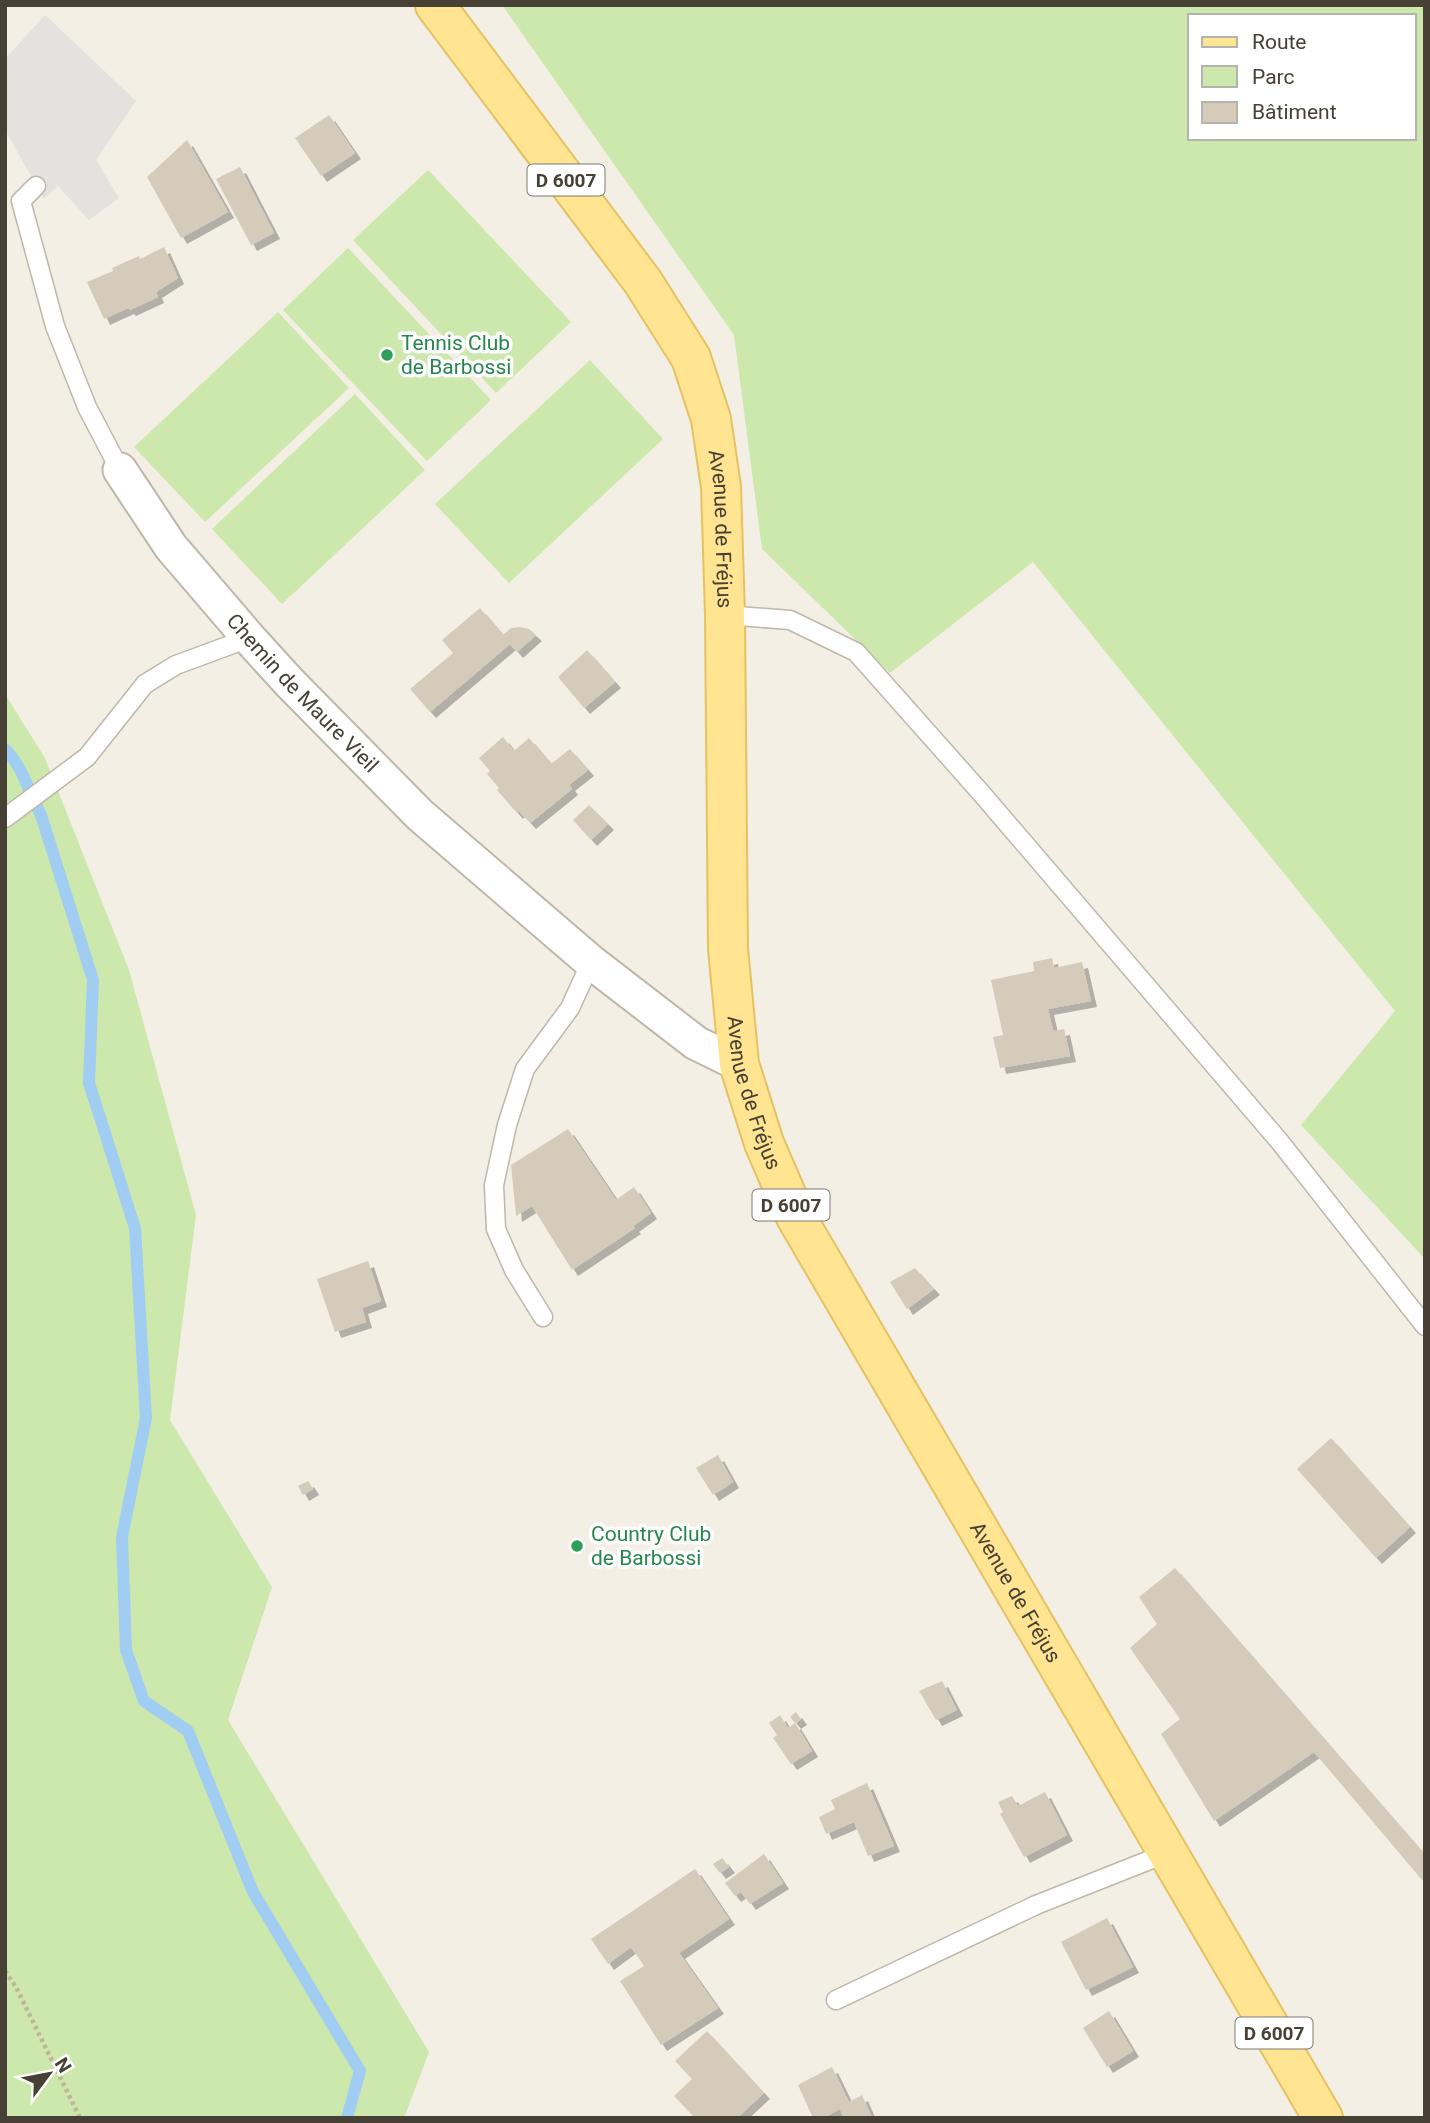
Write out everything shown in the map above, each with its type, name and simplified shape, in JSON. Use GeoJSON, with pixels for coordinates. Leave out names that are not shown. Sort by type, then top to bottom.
{"type":"FeatureCollection","features":[{"type":"Feature","properties":{"kind":"main road","name":"Avenue de Fréjus"},"geometry":{"type":"LineString","coordinates":[[435,5],[643,282],[691,358],[710,419],[721,487],[728,949],[739,1064],[764,1143],[796,1217],[1170,1852],[1323,2118]]}},
{"type":"Feature","properties":{"kind":"street","name":"Chemin de Maure Vieil"},"geometry":{"type":"LineString","coordinates":[[120,470],[171,547],[249,638],[421,815],[591,962],[696,1043],[739,1064]]}},
{"type":"Feature","properties":{"kind":"lane","name":"Chemin de Maure Vieil"},"geometry":{"type":"LineString","coordinates":[[36,186],[21,201],[55,326],[87,407],[120,470]]}},
{"type":"Feature","properties":{"kind":"lane"},"geometry":{"type":"LineString","coordinates":[[725,615],[790,620],[856,652],[1280,1142],[1425,1326]]}},
{"type":"Feature","properties":{"kind":"lane"},"geometry":{"type":"LineString","coordinates":[[5,818],[87,757],[145,684],[176,665],[249,638]]}},
{"type":"Feature","properties":{"kind":"lane"},"geometry":{"type":"LineString","coordinates":[[542,1317],[514,1270],[496,1229],[495,1185],[507,1125],[525,1069],[570,1008],[591,962]]}},
{"type":"Feature","properties":{"kind":"lane"},"geometry":{"type":"LineString","coordinates":[[836,2000],[1036,1905],[1170,1852]]}},
{"type":"Feature","properties":{"kind":"path"},"geometry":{"type":"LineString","coordinates":[[5,1971],[16,1987],[80,2118]]}},
{"type":"Feature","properties":{"kind":"green space"},"geometry":{"type":"Polygon","coordinates":[[[502,5],[1425,5],[1425,1259],[1301,1125],[1395,1011],[1033,562],[890,673],[762,549],[734,335],[502,5]]]}},
{"type":"Feature","properties":{"kind":"green space"},"geometry":{"type":"Polygon","coordinates":[[[428,170],[571,322],[496,393],[353,240],[428,170]]]}},
{"type":"Feature","properties":{"kind":"green space","name":"Tennis Club de Barbossi"},"geometry":{"type":"Polygon","coordinates":[[[348,248],[491,400],[427,461],[283,310],[348,248]]]}},
{"type":"Feature","properties":{"kind":"green space"},"geometry":{"type":"Polygon","coordinates":[[[278,312],[349,388],[205,522],[134,447],[278,312]]]}},
{"type":"Feature","properties":{"kind":"green space"},"geometry":{"type":"Polygon","coordinates":[[[590,360],[663,439],[509,583],[435,504],[590,360]]]}},
{"type":"Feature","properties":{"kind":"green space"},"geometry":{"type":"Polygon","coordinates":[[[355,394],[425,470],[282,604],[212,529],[355,394]]]}},
{"type":"Feature","properties":{"kind":"green space"},"geometry":{"type":"Polygon","coordinates":[[[5,694],[45,758],[129,970],[196,1215],[170,1420],[272,1587],[228,1720],[429,2052],[404,2118],[5,2118],[5,694]]]}},
{"type":"Feature","properties":{"kind":"shaded area"},"geometry":{"type":"Polygon","coordinates":[[[45,15],[136,101],[96,160],[119,198],[89,220],[58,186],[44,199],[5,130],[5,59],[45,15]]]}},
{"type":"Feature","properties":{"kind":"building"},"geometry":{"type":"Polygon","coordinates":[[[329,115],[355,153],[321,176],[295,138],[329,115]]]}},
{"type":"Feature","properties":{"kind":"building"},"geometry":{"type":"Polygon","coordinates":[[[187,140],[228,212],[181,238],[147,177],[187,140]]]}},
{"type":"Feature","properties":{"kind":"building"},"geometry":{"type":"Polygon","coordinates":[[[240,167],[274,233],[251,245],[216,179],[240,167]]]}},
{"type":"Feature","properties":{"kind":"building"},"geometry":{"type":"Polygon","coordinates":[[[164,247],[178,278],[156,292],[158,297],[104,319],[87,282],[113,271],[112,268],[139,256],[140,259],[164,247]]]}},
{"type":"Feature","properties":{"kind":"building"},"geometry":{"type":"Polygon","coordinates":[[[480,608],[503,635],[511,628],[520,627],[529,629],[536,635],[517,652],[510,644],[430,712],[410,689],[453,653],[442,640],[480,608]]]}},
{"type":"Feature","properties":{"kind":"building"},"geometry":{"type":"Polygon","coordinates":[[[587,650],[615,682],[584,708],[558,677],[587,650]]]}},
{"type":"Feature","properties":{"kind":"building"},"geometry":{"type":"Polygon","coordinates":[[[503,737],[514,751],[529,738],[551,764],[570,749],[588,770],[569,785],[572,789],[530,823],[519,811],[517,813],[497,790],[499,788],[487,774],[490,771],[479,758],[503,737]]]}},
{"type":"Feature","properties":{"kind":"building"},"geometry":{"type":"Polygon","coordinates":[[[589,805],[608,824],[591,840],[573,820],[589,805]]]}},
{"type":"Feature","properties":{"kind":"building"},"geometry":{"type":"Polygon","coordinates":[[[1052,958],[1054,968],[1082,962],[1091,1001],[1048,1009],[1053,1031],[1064,1029],[1070,1056],[1000,1068],[993,1037],[1003,1035],[991,980],[1034,971],[1033,962],[1052,958]]]}},
{"type":"Feature","properties":{"kind":"building"},"geometry":{"type":"Polygon","coordinates":[[[568,1129],[616,1200],[634,1187],[651,1213],[633,1226],[635,1228],[572,1270],[532,1206],[516,1216],[511,1165],[568,1129]]]}},
{"type":"Feature","properties":{"kind":"building"},"geometry":{"type":"Polygon","coordinates":[[[368,1261],[381,1301],[362,1308],[366,1322],[335,1332],[317,1279],[368,1261]]]}},
{"type":"Feature","properties":{"kind":"building"},"geometry":{"type":"Polygon","coordinates":[[[915,1268],[934,1289],[907,1309],[890,1282],[915,1268]]]}},
{"type":"Feature","properties":{"kind":"building"},"geometry":{"type":"Polygon","coordinates":[[[1331,1438],[1410,1527],[1376,1558],[1297,1469],[1331,1438]]]}},
{"type":"Feature","properties":{"kind":"building"},"geometry":{"type":"Polygon","coordinates":[[[718,1455],[733,1482],[713,1495],[696,1468],[718,1455]]]}},
{"type":"Feature","properties":{"kind":"building"},"geometry":{"type":"Polygon","coordinates":[[[308,1481],[313,1489],[303,1495],[298,1486],[308,1481]]]}},
{"type":"Feature","properties":{"kind":"building"},"geometry":{"type":"Polygon","coordinates":[[[1175,1568],[1425,1855],[1425,1877],[1422,1880],[1314,1752],[1214,1821],[1161,1734],[1180,1719],[1130,1648],[1157,1624],[1139,1597],[1175,1568]]]}},
{"type":"Feature","properties":{"kind":"building"},"geometry":{"type":"Polygon","coordinates":[[[942,1681],[957,1710],[936,1720],[919,1691],[942,1681]]]}},
{"type":"Feature","properties":{"kind":"building"},"geometry":{"type":"Polygon","coordinates":[[[796,1712],[801,1719],[795,1723],[790,1717],[796,1712]]]}},
{"type":"Feature","properties":{"kind":"building"},"geometry":{"type":"Polygon","coordinates":[[[780,1715],[788,1728],[795,1723],[812,1751],[791,1764],[773,1738],[777,1735],[769,1723],[780,1715]]]}},
{"type":"Feature","properties":{"kind":"building"},"geometry":{"type":"Polygon","coordinates":[[[867,1783],[894,1846],[868,1856],[854,1822],[826,1834],[819,1817],[835,1809],[831,1800],[867,1783]]]}},
{"type":"Feature","properties":{"kind":"building"},"geometry":{"type":"Polygon","coordinates":[[[1045,1792],[1067,1835],[1024,1857],[1000,1814],[1003,1812],[998,1802],[1012,1796],[1018,1806],[1045,1792]]]}},
{"type":"Feature","properties":{"kind":"building"},"geometry":{"type":"Polygon","coordinates":[[[764,1854],[783,1883],[750,1904],[741,1892],[735,1896],[725,1883],[764,1854]]]}},
{"type":"Feature","properties":{"kind":"building"},"geometry":{"type":"Polygon","coordinates":[[[722,1858],[729,1867],[720,1873],[713,1864],[722,1858]]]}},
{"type":"Feature","properties":{"kind":"building"},"geometry":{"type":"Polygon","coordinates":[[[695,1869],[729,1919],[679,1953],[718,2008],[661,2045],[620,1981],[644,1966],[631,1947],[608,1964],[591,1939],[695,1869]]]}},
{"type":"Feature","properties":{"kind":"building"},"geometry":{"type":"Polygon","coordinates":[[[1107,1918],[1133,1967],[1086,1990],[1061,1942],[1107,1918]]]}},
{"type":"Feature","properties":{"kind":"building"},"geometry":{"type":"Polygon","coordinates":[[[1109,2011],[1133,2051],[1107,2067],[1083,2028],[1109,2011]]]}},
{"type":"Feature","properties":{"kind":"building"},"geometry":{"type":"Polygon","coordinates":[[[707,2031],[764,2093],[737,2118],[695,2118],[674,2096],[692,2079],[675,2061],[707,2031]]]}},
{"type":"Feature","properties":{"kind":"building"},"geometry":{"type":"Polygon","coordinates":[[[832,2067],[849,2102],[862,2095],[872,2118],[844,2118],[840,2109],[823,2118],[813,2118],[798,2085],[832,2067]]]}},
{"type":"Feature","properties":{"kind":"waterway"},"geometry":{"type":"LineString","coordinates":[[5,749],[21,771],[41,815],[93,980],[89,1083],[135,1228],[146,1418],[122,1537],[126,1650],[144,1701],[188,1731],[253,1892],[360,2071],[347,2118]]}},
{"type":"Feature","properties":{"kind":"place","name":"Tennis Club de Barbossi"},"geometry":{"type":"Point","coordinates":[387,355]}},
{"type":"Feature","properties":{"kind":"place","name":"Country Club de Barbossi"},"geometry":{"type":"Point","coordinates":[577,1546]}}]}
